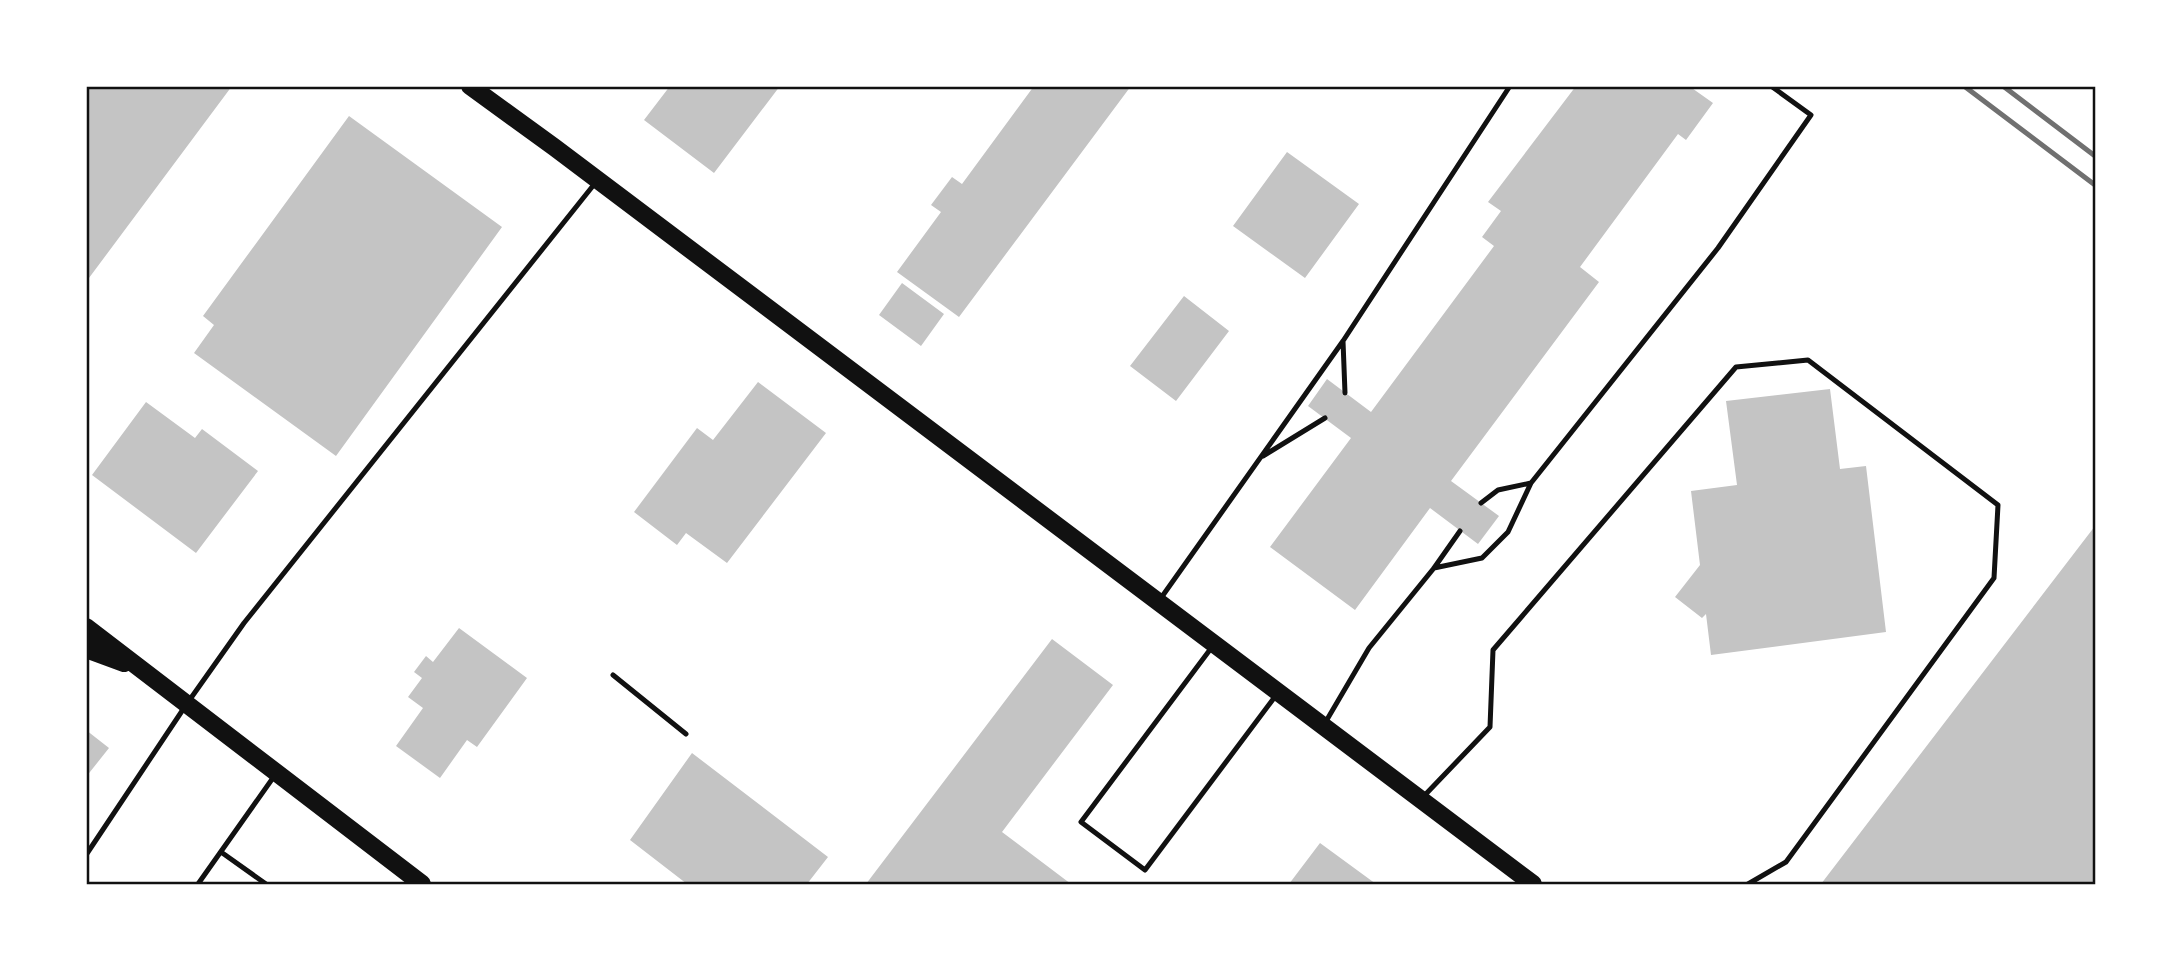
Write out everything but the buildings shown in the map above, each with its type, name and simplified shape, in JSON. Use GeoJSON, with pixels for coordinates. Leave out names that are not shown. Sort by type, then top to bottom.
{"type":"FeatureCollection","features":[{"type":"Feature","properties":{"kind":"main road"},"geometry":{"type":"LineString","coordinates":[[470,86],[598,179],[1533,884]]}},
{"type":"Feature","properties":{"kind":"main road"},"geometry":{"type":"LineString","coordinates":[[86,627],[422,884]]}},
{"type":"Feature","properties":{"kind":"main road"},"geometry":{"type":"LineString","coordinates":[[86,649],[137,668]]}},
{"type":"Feature","properties":{"kind":"lane"},"geometry":{"type":"LineString","coordinates":[[1158,602],[1343,341],[1510,86]]}},
{"type":"Feature","properties":{"kind":"lane"},"geometry":{"type":"LineString","coordinates":[[1434,568],[1482,558],[1508,532],[1531,483],[1718,248],[1811,115],[1771,86]]}},
{"type":"Feature","properties":{"kind":"lane"},"geometry":{"type":"LineString","coordinates":[[86,855],[244,623],[598,179]]}},
{"type":"Feature","properties":{"kind":"lane"},"geometry":{"type":"LineString","coordinates":[[1343,341],[1345,393]]}},
{"type":"Feature","properties":{"kind":"lane"},"geometry":{"type":"LineString","coordinates":[[1420,799],[1490,727],[1493,650],[1736,367],[1808,360],[1998,505],[1994,578],[1786,862],[1748,884]]}},
{"type":"Feature","properties":{"kind":"lane"},"geometry":{"type":"LineString","coordinates":[[1260,458],[1325,418]]}},
{"type":"Feature","properties":{"kind":"lane"},"geometry":{"type":"LineString","coordinates":[[1481,503],[1498,490],[1531,483]]}},
{"type":"Feature","properties":{"kind":"lane"},"geometry":{"type":"LineString","coordinates":[[1323,726],[1369,649],[1460,531]]}},
{"type":"Feature","properties":{"kind":"lane"},"geometry":{"type":"LineString","coordinates":[[1214,645],[1081,822],[1145,870],[1278,692]]}},
{"type":"Feature","properties":{"kind":"lane"},"geometry":{"type":"LineString","coordinates":[[613,674],[686,734]]}},
{"type":"Feature","properties":{"kind":"lane"},"geometry":{"type":"LineString","coordinates":[[198,884],[276,773]]}},
{"type":"Feature","properties":{"kind":"lane"},"geometry":{"type":"LineString","coordinates":[[221,852],[267,884]]}},
{"type":"Feature","properties":{"kind":"railway"},"geometry":{"type":"LineString","coordinates":[[1964,86],[2095,185]]}},
{"type":"Feature","properties":{"kind":"railway"},"geometry":{"type":"LineString","coordinates":[[2003,86],[2095,156]]}}]}
